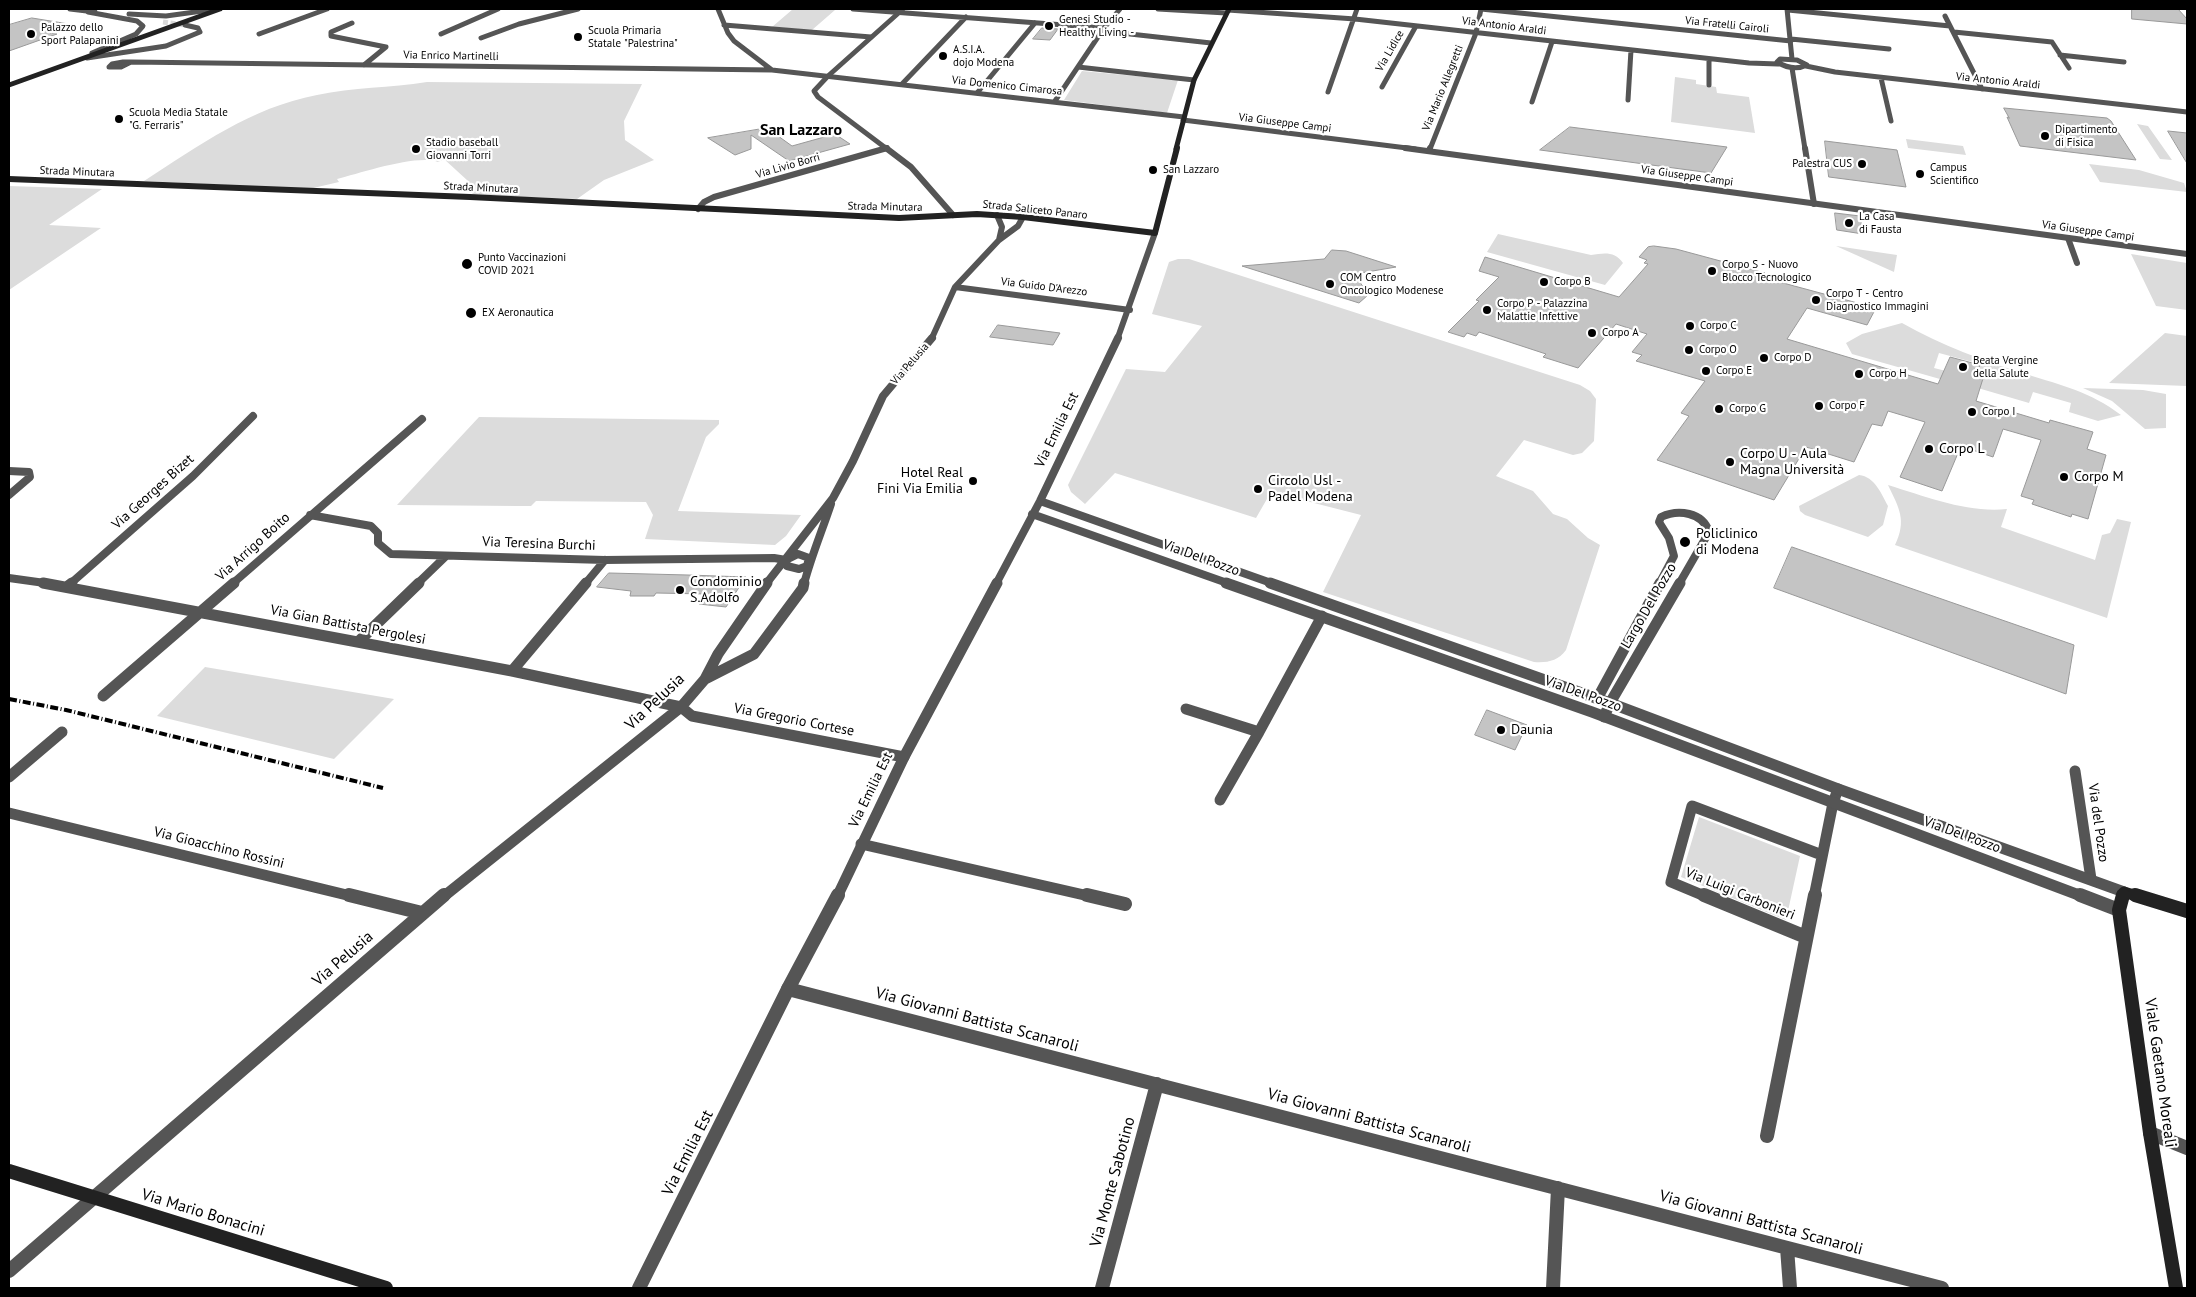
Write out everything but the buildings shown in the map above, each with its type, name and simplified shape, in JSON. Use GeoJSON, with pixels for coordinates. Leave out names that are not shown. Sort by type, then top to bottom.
{"type":"FeatureCollection","features":[{"type":"Feature","properties":{"kind":"main road"},"geometry":{"type":"LineString","coordinates":[[9,85],[85,56],[183,24],[219,9]]}},
{"type":"Feature","properties":{"kind":"main road","name":"Via Emilia Est"},"geometry":{"type":"LineString","coordinates":[[1155,233],[1183,130],[1183,118],[1194,80],[1228,11]]}},
{"type":"Feature","properties":{"kind":"main road","name":"Strada Minutara"},"geometry":{"type":"LineString","coordinates":[[9,179],[470,197],[900,218],[953,215]]}},
{"type":"Feature","properties":{"kind":"main road","name":"Strada Saliceto Panaro"},"geometry":{"type":"LineString","coordinates":[[953,215],[1023,217],[1155,233]]}},
{"type":"Feature","properties":{"kind":"main road"},"geometry":{"type":"LineString","coordinates":[[2124,892],[2187,911]]}},
{"type":"Feature","properties":{"kind":"main road","name":"Viale Gaetano Moreali"},"geometry":{"type":"LineString","coordinates":[[2124,892],[2119,910],[2150,1133],[2176,1288]]}},
{"type":"Feature","properties":{"kind":"main road","name":"Via Mario Bonacini"},"geometry":{"type":"LineString","coordinates":[[9,1172],[386,1288]]}},
{"type":"Feature","properties":{"kind":"street"},"geometry":{"type":"LineString","coordinates":[[70,9],[137,21],[143,26],[136,34],[85,56]]}},
{"type":"Feature","properties":{"kind":"street"},"geometry":{"type":"LineString","coordinates":[[88,12],[166,16],[219,9]]}},
{"type":"Feature","properties":{"kind":"street"},"geometry":{"type":"LineString","coordinates":[[259,34],[327,9]]}},
{"type":"Feature","properties":{"kind":"street"},"geometry":{"type":"LineString","coordinates":[[441,34],[498,9]]}},
{"type":"Feature","properties":{"kind":"street"},"geometry":{"type":"LineString","coordinates":[[481,38],[519,24],[578,9]]}},
{"type":"Feature","properties":{"kind":"street"},"geometry":{"type":"LineString","coordinates":[[718,9],[724,25],[734,41],[772,70],[828,76]]}},
{"type":"Feature","properties":{"kind":"street"},"geometry":{"type":"LineString","coordinates":[[853,9],[901,10],[1104,29],[1211,43]]}},
{"type":"Feature","properties":{"kind":"street"},"geometry":{"type":"LineString","coordinates":[[1055,101],[1104,29],[1120,9]]}},
{"type":"Feature","properties":{"kind":"street","name":"Via Antonio Araldi"},"geometry":{"type":"LineString","coordinates":[[1158,9],[1228,11],[1416,26],[1709,59],[1778,64],[1792,68],[1806,66],[1881,78],[2187,112]]}},
{"type":"Feature","properties":{"kind":"street"},"geometry":{"type":"LineString","coordinates":[[1328,92],[1355,20],[1357,9]]}},
{"type":"Feature","properties":{"kind":"street","name":"Via Fratelli Cairoli"},"geometry":{"type":"LineString","coordinates":[[1481,9],[1791,41],[1888,49]]}},
{"type":"Feature","properties":{"kind":"street","name":"Via Mario Allegretti"},"geometry":{"type":"LineString","coordinates":[[1429,151],[1476,33],[1481,9]]}},
{"type":"Feature","properties":{"kind":"street"},"geometry":{"type":"LineString","coordinates":[[1556,17],[1558,9]]}},
{"type":"Feature","properties":{"kind":"street"},"geometry":{"type":"LineString","coordinates":[[901,10],[814,90],[818,97],[911,167],[953,215]]}},
{"type":"Feature","properties":{"kind":"street"},"geometry":{"type":"LineString","coordinates":[[1792,59],[1788,10],[1950,26]]}},
{"type":"Feature","properties":{"kind":"street"},"geometry":{"type":"LineString","coordinates":[[96,12],[162,22]]}},
{"type":"Feature","properties":{"kind":"street"},"geometry":{"type":"LineString","coordinates":[[1945,16],[1982,89]]}},
{"type":"Feature","properties":{"kind":"street"},"geometry":{"type":"LineString","coordinates":[[902,84],[966,17]]}},
{"type":"Feature","properties":{"kind":"street"},"geometry":{"type":"LineString","coordinates":[[352,23],[331,32],[331,36],[386,47],[364,65]]}},
{"type":"Feature","properties":{"kind":"street"},"geometry":{"type":"LineString","coordinates":[[977,93],[1035,23]]}},
{"type":"Feature","properties":{"kind":"street"},"geometry":{"type":"LineString","coordinates":[[71,62],[97,56],[162,47],[186,39],[200,31],[198,28],[183,24],[143,39],[138,44],[153,47],[186,39]]}},
{"type":"Feature","properties":{"kind":"street"},"geometry":{"type":"LineString","coordinates":[[724,25],[871,37]]}},
{"type":"Feature","properties":{"kind":"street","name":"Via Lidice"},"geometry":{"type":"LineString","coordinates":[[1382,87],[1416,26]]}},
{"type":"Feature","properties":{"kind":"street"},"geometry":{"type":"LineString","coordinates":[[1954,32],[2052,42],[2069,68]]}},
{"type":"Feature","properties":{"kind":"street"},"geometry":{"type":"LineString","coordinates":[[1532,102],[1552,42]]}},
{"type":"Feature","properties":{"kind":"street"},"geometry":{"type":"LineString","coordinates":[[1628,100],[1631,50]]}},
{"type":"Feature","properties":{"kind":"street"},"geometry":{"type":"LineString","coordinates":[[2060,55],[2124,62]]}},
{"type":"Feature","properties":{"kind":"street"},"geometry":{"type":"LineString","coordinates":[[1709,59],[1709,85]]}},
{"type":"Feature","properties":{"kind":"street","name":"Via Antonio Araldi"},"geometry":{"type":"LineString","coordinates":[[1778,64],[1778,60],[1792,59],[1804,62],[1806,66]]}},
{"type":"Feature","properties":{"kind":"street","name":"Via Enrico Martinelli"},"geometry":{"type":"LineString","coordinates":[[131,62],[772,70]]}},
{"type":"Feature","properties":{"kind":"street"},"geometry":{"type":"LineString","coordinates":[[1078,67],[1194,80]]}},
{"type":"Feature","properties":{"kind":"street"},"geometry":{"type":"LineString","coordinates":[[1792,68],[1814,204]]}},
{"type":"Feature","properties":{"kind":"street","name":"Via Domenico Cimarosa"},"geometry":{"type":"LineString","coordinates":[[828,76],[1055,101],[1183,118]]}},
{"type":"Feature","properties":{"kind":"street"},"geometry":{"type":"LineString","coordinates":[[1881,78],[1891,120]]}},
{"type":"Feature","properties":{"kind":"street","name":"Via Giuseppe Campi"},"geometry":{"type":"LineString","coordinates":[[1183,118],[2187,254]]}},
{"type":"Feature","properties":{"kind":"street","name":"Via Livio Borri"},"geometry":{"type":"LineString","coordinates":[[698,209],[704,202],[714,197],[887,148]]}},
{"type":"Feature","properties":{"kind":"street"},"geometry":{"type":"LineString","coordinates":[[997,215],[1002,222],[999,240]]}},
{"type":"Feature","properties":{"kind":"street","name":"Via Pelusia"},"geometry":{"type":"LineString","coordinates":[[9,1271],[422,913],[681,707],[705,679],[718,654],[771,577],[833,498],[853,461],[883,396],[932,339],[955,287],[999,240],[1018,226],[1023,217]]}},
{"type":"Feature","properties":{"kind":"street","name":"Via Emilia Est"},"geometry":{"type":"LineString","coordinates":[[639,1288],[788,989],[839,893],[904,757],[1040,501],[1130,310],[1155,233]]}},
{"type":"Feature","properties":{"kind":"street"},"geometry":{"type":"LineString","coordinates":[[2068,238],[2077,263]]}},
{"type":"Feature","properties":{"kind":"street","name":"Via Guido D'Arezzo"},"geometry":{"type":"LineString","coordinates":[[955,287],[1130,310]]}},
{"type":"Feature","properties":{"kind":"street","name":"Via Georges Bizet"},"geometry":{"type":"LineString","coordinates":[[68,586],[193,476],[253,416]]}},
{"type":"Feature","properties":{"kind":"street","name":"Via Arrigo Boito"},"geometry":{"type":"LineString","coordinates":[[103,696],[422,419]]}},
{"type":"Feature","properties":{"kind":"street"},"geometry":{"type":"LineString","coordinates":[[9,471],[29,472],[30,477],[9,495]]}},
{"type":"Feature","properties":{"kind":"street","name":"Via Pelusia"},"geometry":{"type":"LineString","coordinates":[[705,679],[754,654],[803,588],[809,563],[820,538],[833,498]]}},
{"type":"Feature","properties":{"kind":"street","name":"Via Del Pozzo"},"geometry":{"type":"LineString","coordinates":[[1040,501],[1610,703],[1838,789],[2124,892]]}},
{"type":"Feature","properties":{"kind":"street","name":"Largo Del Pozzo"},"geometry":{"type":"LineString","coordinates":[[1597,699],[1674,556],[1669,538],[1658,522],[1661,517],[1674,512],[1697,518],[1704,522],[1709,527],[1709,532],[1610,703],[1604,717]]}},
{"type":"Feature","properties":{"kind":"street","name":"Via Del Pozzo"},"geometry":{"type":"LineString","coordinates":[[1032,514],[1592,712],[2119,910]]}},
{"type":"Feature","properties":{"kind":"street","name":"Via Teresina Burchi"},"geometry":{"type":"LineString","coordinates":[[310,515],[371,526],[378,533],[378,543],[391,554],[605,560],[774,558],[786,560]]}},
{"type":"Feature","properties":{"kind":"street"},"geometry":{"type":"LineString","coordinates":[[359,642],[446,556]]}},
{"type":"Feature","properties":{"kind":"street","name":"Via del Pozzo"},"geometry":{"type":"LineString","coordinates":[[1183,567],[1194,556]]}},
{"type":"Feature","properties":{"kind":"street"},"geometry":{"type":"LineString","coordinates":[[512,671],[605,560]]}},
{"type":"Feature","properties":{"kind":"street"},"geometry":{"type":"LineString","coordinates":[[786,560],[787,566],[794,569],[803,568],[809,563]]}},
{"type":"Feature","properties":{"kind":"street","name":"Via Gian Battista Pergolesi"},"geometry":{"type":"LineString","coordinates":[[9,578],[68,586],[512,671],[681,707]]}},
{"type":"Feature","properties":{"kind":"street"},"geometry":{"type":"LineString","coordinates":[[1220,800],[1322,616],[1330,605]]}},
{"type":"Feature","properties":{"kind":"street","name":"Via del Pozzo"},"geometry":{"type":"LineString","coordinates":[[1592,712],[1597,699]]}},
{"type":"Feature","properties":{"kind":"street","name":"Via Gregorio Cortese"},"geometry":{"type":"LineString","coordinates":[[681,707],[692,716],[904,757]]}},
{"type":"Feature","properties":{"kind":"street"},"geometry":{"type":"LineString","coordinates":[[1186,709],[1259,732]]}},
{"type":"Feature","properties":{"kind":"street"},"geometry":{"type":"LineString","coordinates":[[9,777],[62,732]]}},
{"type":"Feature","properties":{"kind":"street","name":"Via del Pozzo"},"geometry":{"type":"LineString","coordinates":[[2075,770],[2091,879]]}},
{"type":"Feature","properties":{"kind":"street","name":"Via Luigi Carbonieri"},"geometry":{"type":"LineString","coordinates":[[1767,1136],[1822,855],[1833,803],[1838,789]]}},
{"type":"Feature","properties":{"kind":"street","name":"Via Luigi Carbonieri"},"geometry":{"type":"LineString","coordinates":[[1806,937],[1671,882],[1692,806],[1822,855]]}},
{"type":"Feature","properties":{"kind":"street","name":"Via Gioacchino Rossini"},"geometry":{"type":"LineString","coordinates":[[9,813],[422,913]]}},
{"type":"Feature","properties":{"kind":"street","name":"Via Emilia Est"},"geometry":{"type":"LineString","coordinates":[[861,844],[1125,904]]}},
{"type":"Feature","properties":{"kind":"street","name":"Via Giovanni Battista Scanaroli"},"geometry":{"type":"LineString","coordinates":[[788,989],[1942,1288]]}},
{"type":"Feature","properties":{"kind":"street","name":"Via Monte Sabotino"},"geometry":{"type":"LineString","coordinates":[[1102,1288],[1158,1084]]}},
{"type":"Feature","properties":{"kind":"street"},"geometry":{"type":"LineString","coordinates":[[2150,1133],[2187,1148]]}},
{"type":"Feature","properties":{"kind":"street"},"geometry":{"type":"LineString","coordinates":[[1553,1288],[1558,1188]]}},
{"type":"Feature","properties":{"kind":"street"},"geometry":{"type":"LineString","coordinates":[[1786,1248],[1790,1288]]}},
{"type":"Feature","properties":{"kind":"shaded area"},"geometry":{"type":"Polygon","coordinates":[[[793,9],[835,10],[812,30],[772,27],[793,9]]]}},
{"type":"Feature","properties":{"kind":"shaded area"},"geometry":{"type":"Polygon","coordinates":[[[1082,71],[1178,80],[1167,113],[1064,100],[1082,71]]]}},
{"type":"Feature","properties":{"kind":"shaded area"},"geometry":{"type":"Polygon","coordinates":[[[1675,77],[1696,80],[1696,84],[1716,87],[1717,93],[1749,97],[1755,133],[1671,122],[1675,77]]]}},
{"type":"Feature","properties":{"kind":"shaded area","name":"Stadio baseball Giovanni Torri"},"geometry":{"type":"Polygon","coordinates":[[[427,82],[642,84],[624,121],[625,140],[654,160],[604,180],[577,199],[474,195],[464,185],[468,181],[444,159],[438,162],[417,160],[389,165],[337,179],[339,182],[309,189],[144,181],[226,129],[270,109],[293,101],[331,92],[427,82]]]}},
{"type":"Feature","properties":{"kind":"shaded area"},"geometry":{"type":"Polygon","coordinates":[[[2137,124],[2148,126],[2172,160],[2160,159],[2137,124]]]}},
{"type":"Feature","properties":{"kind":"shaded area"},"geometry":{"type":"Polygon","coordinates":[[[1906,139],[1963,146],[1966,155],[1908,148],[1906,139]]]}},
{"type":"Feature","properties":{"kind":"shaded area"},"geometry":{"type":"Polygon","coordinates":[[[2089,164],[2139,170],[2184,183],[2187,192],[2100,182],[2089,164]]]}},
{"type":"Feature","properties":{"kind":"shaded area"},"geometry":{"type":"Polygon","coordinates":[[[9,186],[102,189],[49,225],[101,228],[9,290],[9,186]]]}},
{"type":"Feature","properties":{"kind":"shaded area"},"geometry":{"type":"Polygon","coordinates":[[[1498,234],[1591,255],[1609,254],[1616,256],[1623,263],[1605,285],[1487,252],[1498,234]]]}},
{"type":"Feature","properties":{"kind":"shaded area"},"geometry":{"type":"Polygon","coordinates":[[[1836,246],[1897,255],[1894,272],[1836,246]]]}},
{"type":"Feature","properties":{"kind":"shaded area"},"geometry":{"type":"Polygon","coordinates":[[[2131,254],[2187,263],[2187,310],[2156,306],[2131,254]]]}},
{"type":"Feature","properties":{"kind":"shaded area"},"geometry":{"type":"Polygon","coordinates":[[[1178,259],[1189,259],[1580,385],[1590,391],[1596,399],[1594,441],[1582,453],[1573,455],[1524,440],[1496,476],[1533,491],[1553,514],[1567,519],[1588,538],[1600,545],[1566,650],[1563,654],[1552,660],[1534,662],[1323,592],[1361,515],[1271,492],[1256,518],[1115,473],[1085,504],[1071,492],[1068,485],[1126,369],[1165,372],[1202,326],[1152,314],[1169,262],[1178,259]]]}},
{"type":"Feature","properties":{"kind":"shaded area"},"geometry":{"type":"Polygon","coordinates":[[[1902,323],[1963,352],[2087,395],[2121,415],[2098,421],[2069,412],[2071,403],[2033,392],[2029,403],[1971,386],[1980,364],[1939,353],[1934,368],[1958,374],[1954,383],[1852,354],[1846,343],[1862,334],[1902,323]]]}},
{"type":"Feature","properties":{"kind":"shaded area"},"geometry":{"type":"Polygon","coordinates":[[[2165,333],[2187,336],[2187,386],[2109,383],[2165,333]]]}},
{"type":"Feature","properties":{"kind":"shaded area"},"geometry":{"type":"Polygon","coordinates":[[[2083,388],[2143,390],[2166,394],[2166,428],[2145,429],[2112,401],[2083,388]]]}},
{"type":"Feature","properties":{"kind":"shaded area"},"geometry":{"type":"Polygon","coordinates":[[[479,417],[719,420],[719,424],[706,437],[678,511],[801,515],[786,536],[775,545],[645,539],[653,515],[646,502],[536,501],[531,506],[397,505],[479,417]]]}},
{"type":"Feature","properties":{"kind":"shaded area"},"geometry":{"type":"Polygon","coordinates":[[[1859,475],[1865,476],[1873,482],[1888,506],[1883,525],[1868,537],[1805,515],[1800,511],[1799,506],[1859,475]]]}},
{"type":"Feature","properties":{"kind":"shaded area"},"geometry":{"type":"Polygon","coordinates":[[[1888,485],[1962,506],[1992,510],[2007,509],[2001,527],[2095,560],[2102,535],[2110,533],[2117,519],[2131,522],[2107,618],[1895,545],[1901,528],[1901,521],[1898,508],[1888,485]]]}},
{"type":"Feature","properties":{"kind":"shaded area"},"geometry":{"type":"Polygon","coordinates":[[[205,667],[394,699],[334,759],[157,716],[205,667]]]}},
{"type":"Feature","properties":{"kind":"shaded area"},"geometry":{"type":"Polygon","coordinates":[[[1699,817],[1800,856],[1786,920],[1681,877],[1699,817]]]}},
{"type":"Feature","properties":{"kind":"tunnel"},"geometry":{"type":"LineString","coordinates":[[163,22],[184,25]]}},
{"type":"Feature","properties":{"kind":"railway"},"geometry":{"type":"LineString","coordinates":[[9,699],[66,710],[383,788]]}},
{"type":"Feature","properties":{"kind":"place","name":"Genesi Studio - Healthy Living -"},"geometry":{"type":"Point","coordinates":[1049,26]}},
{"type":"Feature","properties":{"kind":"place","name":"Palazzo dello Sport Palapanini"},"geometry":{"type":"Point","coordinates":[31,34]}},
{"type":"Feature","properties":{"kind":"place","name":"Scuola Primaria Statale \"Palestrina\""},"geometry":{"type":"Point","coordinates":[578,37]}},
{"type":"Feature","properties":{"kind":"place","name":"A.S.I.A. dojo Modena"},"geometry":{"type":"Point","coordinates":[943,56]}},
{"type":"Feature","properties":{"kind":"place","name":"Scuola Media Statale \"G. Ferraris\""},"geometry":{"type":"Point","coordinates":[119,119]}},
{"type":"Feature","properties":{"kind":"place","name":"Dipartimento di Fisica"},"geometry":{"type":"Point","coordinates":[2045,136]}},
{"type":"Feature","properties":{"kind":"place","name":"Stadio baseball Giovanni Torri"},"geometry":{"type":"Point","coordinates":[416,149]}},
{"type":"Feature","properties":{"kind":"place","name":"Palestra CUS"},"geometry":{"type":"Point","coordinates":[1862,164]}},
{"type":"Feature","properties":{"kind":"place","name":"San Lazzaro"},"geometry":{"type":"Point","coordinates":[1153,170]}},
{"type":"Feature","properties":{"kind":"place","name":"Campus Scientifico"},"geometry":{"type":"Point","coordinates":[1920,174]}},
{"type":"Feature","properties":{"kind":"place","name":"La Casa di Fausta"},"geometry":{"type":"Point","coordinates":[1849,223]}},
{"type":"Feature","properties":{"kind":"place","name":"Punto Vaccinazioni COVID 2021"},"geometry":{"type":"Point","coordinates":[467,264]}},
{"type":"Feature","properties":{"kind":"place","name":"Corpo S - Nuovo Blocco Tecnologico"},"geometry":{"type":"Point","coordinates":[1712,271]}},
{"type":"Feature","properties":{"kind":"place","name":"Corpo B"},"geometry":{"type":"Point","coordinates":[1544,282]}},
{"type":"Feature","properties":{"kind":"place","name":"COM Centro Oncologico Modenese"},"geometry":{"type":"Point","coordinates":[1330,284]}},
{"type":"Feature","properties":{"kind":"place","name":"Corpo T - Centro Diagnostico Immagini"},"geometry":{"type":"Point","coordinates":[1816,300]}},
{"type":"Feature","properties":{"kind":"place","name":"Corpo P - Palazzina Malattie Infettive"},"geometry":{"type":"Point","coordinates":[1487,310]}},
{"type":"Feature","properties":{"kind":"place","name":"EX Aeronautica"},"geometry":{"type":"Point","coordinates":[471,313]}},
{"type":"Feature","properties":{"kind":"place","name":"Corpo C"},"geometry":{"type":"Point","coordinates":[1690,326]}},
{"type":"Feature","properties":{"kind":"place","name":"Corpo A"},"geometry":{"type":"Point","coordinates":[1592,333]}},
{"type":"Feature","properties":{"kind":"place","name":"Corpo O"},"geometry":{"type":"Point","coordinates":[1689,350]}},
{"type":"Feature","properties":{"kind":"place","name":"Corpo D"},"geometry":{"type":"Point","coordinates":[1764,358]}},
{"type":"Feature","properties":{"kind":"place","name":"Beata Vergine della Salute"},"geometry":{"type":"Point","coordinates":[1963,367]}},
{"type":"Feature","properties":{"kind":"place","name":"Corpo E"},"geometry":{"type":"Point","coordinates":[1706,371]}},
{"type":"Feature","properties":{"kind":"place","name":"Corpo H"},"geometry":{"type":"Point","coordinates":[1859,374]}},
{"type":"Feature","properties":{"kind":"place","name":"Corpo F"},"geometry":{"type":"Point","coordinates":[1819,406]}},
{"type":"Feature","properties":{"kind":"place","name":"Corpo G"},"geometry":{"type":"Point","coordinates":[1719,409]}},
{"type":"Feature","properties":{"kind":"place","name":"Corpo I"},"geometry":{"type":"Point","coordinates":[1972,412]}},
{"type":"Feature","properties":{"kind":"place","name":"Corpo L"},"geometry":{"type":"Point","coordinates":[1929,449]}},
{"type":"Feature","properties":{"kind":"place","name":"Corpo U - Aula Magna Università"},"geometry":{"type":"Point","coordinates":[1730,462]}},
{"type":"Feature","properties":{"kind":"place","name":"Corpo M"},"geometry":{"type":"Point","coordinates":[2064,477]}},
{"type":"Feature","properties":{"kind":"place","name":"Hotel Real Fini Via Emilia"},"geometry":{"type":"Point","coordinates":[973,481]}},
{"type":"Feature","properties":{"kind":"place","name":"Circolo Usl - Padel Modena"},"geometry":{"type":"Point","coordinates":[1258,489]}},
{"type":"Feature","properties":{"kind":"place","name":"Policlinico di Modena"},"geometry":{"type":"Point","coordinates":[1685,542]}},
{"type":"Feature","properties":{"kind":"place","name":"Condominio S.Adolfo"},"geometry":{"type":"Point","coordinates":[680,590]}},
{"type":"Feature","properties":{"kind":"place","name":"Daunia"},"geometry":{"type":"Point","coordinates":[1501,730]}},
{"type":"Feature","properties":{"kind":"district","name":"San Lazzaro"},"geometry":{"type":"Point","coordinates":[801,130]}}]}
